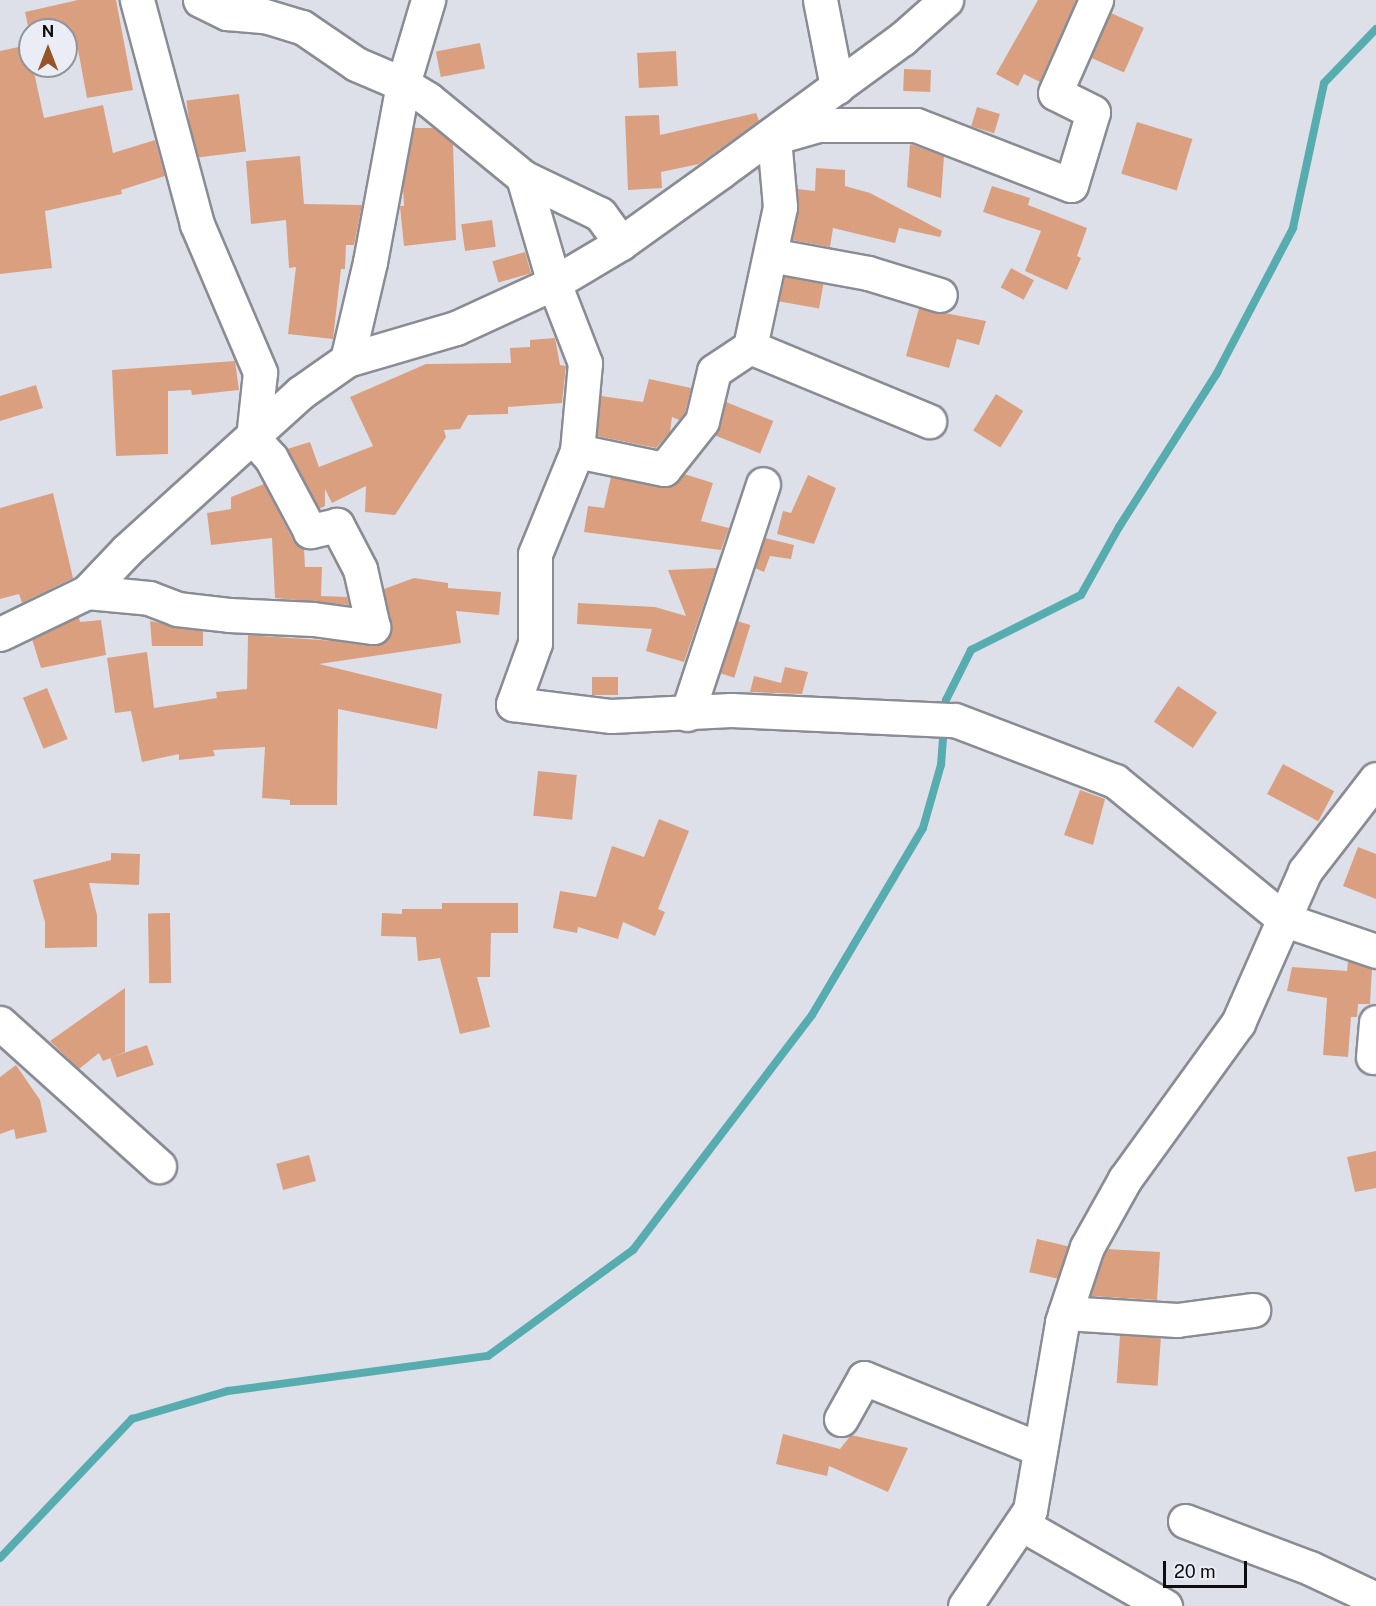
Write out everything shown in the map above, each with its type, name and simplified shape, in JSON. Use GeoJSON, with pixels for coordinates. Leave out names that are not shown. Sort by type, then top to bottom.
{"type":"FeatureCollection","features":[{"type":"Feature","properties":{"kind":"street"},"geometry":{"type":"LineString","coordinates":[[87,592],[149,598],[177,609],[229,615],[313,619],[372,627],[360,569],[337,525],[310,531],[271,458],[253,438],[260,372],[197,224],[137,0]]}},
{"type":"Feature","properties":{"kind":"street"},"geometry":{"type":"LineString","coordinates":[[200,0],[227,13],[265,16],[302,27],[356,64],[403,84],[428,99],[523,177],[600,214],[621,243]]}},
{"type":"Feature","properties":{"kind":"street"},"geometry":{"type":"LineString","coordinates":[[347,360],[370,262],[403,84],[428,0]]}},
{"type":"Feature","properties":{"kind":"street"},"geometry":{"type":"LineString","coordinates":[[820,0],[837,87]]}},
{"type":"Feature","properties":{"kind":"street"},"geometry":{"type":"LineString","coordinates":[[0,634],[87,592],[127,550],[300,393],[347,360],[456,328],[554,283],[621,243],[768,140],[902,39],[946,0]]}},
{"type":"Feature","properties":{"kind":"street"},"geometry":{"type":"LineString","coordinates":[[768,140],[818,125],[916,125],[1071,185],[1093,112],[1055,93],[1096,0]]}},
{"type":"Feature","properties":{"kind":"street"},"geometry":{"type":"LineString","coordinates":[[577,451],[664,469],[702,421],[714,371],[750,347],[780,207],[768,140]]}},
{"type":"Feature","properties":{"kind":"street"},"geometry":{"type":"LineString","coordinates":[[523,177],[554,283],[585,363],[577,451],[535,554],[535,643],[513,704],[611,716],[731,710],[955,720],[1115,781],[1285,920],[1376,951]]}},
{"type":"Feature","properties":{"kind":"street"},"geometry":{"type":"LineString","coordinates":[[770,255],[868,273],[939,295]]}},
{"type":"Feature","properties":{"kind":"street"},"geometry":{"type":"LineString","coordinates":[[750,347],[929,422]]}},
{"type":"Feature","properties":{"kind":"street"},"geometry":{"type":"LineString","coordinates":[[687,714],[763,484]]}},
{"type":"Feature","properties":{"kind":"street"},"geometry":{"type":"LineString","coordinates":[[965,1606],[1030,1510],[1065,1313],[1087,1247],[1125,1179],[1238,1023],[1305,871],[1376,779]]}},
{"type":"Feature","properties":{"kind":"street"},"geometry":{"type":"LineString","coordinates":[[1373,1057],[1376,1022]]}},
{"type":"Feature","properties":{"kind":"street"},"geometry":{"type":"LineString","coordinates":[[0,1023],[159,1166]]}},
{"type":"Feature","properties":{"kind":"street"},"geometry":{"type":"LineString","coordinates":[[1065,1313],[1177,1320],[1253,1310]]}},
{"type":"Feature","properties":{"kind":"street"},"geometry":{"type":"LineString","coordinates":[[842,1419],[864,1378],[1040,1449]]}},
{"type":"Feature","properties":{"kind":"street"},"geometry":{"type":"LineString","coordinates":[[1185,1521],[1310,1568],[1376,1599]]}},
{"type":"Feature","properties":{"kind":"street"},"geometry":{"type":"LineString","coordinates":[[1021,1524],[1165,1606]]}},
{"type":"Feature","properties":{"kind":"building"},"geometry":{"type":"Polygon","coordinates":[[[78,0],[116,0],[133,90],[87,98],[78,50],[78,18],[26,18],[25,12],[78,0]]]}},
{"type":"Feature","properties":{"kind":"building"},"geometry":{"type":"Polygon","coordinates":[[[1038,0],[1076,0],[1040,82],[1024,74],[1018,86],[996,74],[1038,0]]]}},
{"type":"Feature","properties":{"kind":"building"},"geometry":{"type":"Polygon","coordinates":[[[1111,13],[1144,28],[1124,72],[1091,58],[1111,13]]]}},
{"type":"Feature","properties":{"kind":"building"},"geometry":{"type":"Polygon","coordinates":[[[480,43],[485,69],[441,77],[436,52],[480,43]]]}},
{"type":"Feature","properties":{"kind":"building"},"geometry":{"type":"Polygon","coordinates":[[[18,47],[18,78],[35,78],[44,118],[103,105],[113,153],[155,140],[165,176],[121,190],[122,194],[45,211],[52,268],[0,274],[0,51],[18,47]]]}},
{"type":"Feature","properties":{"kind":"building"},"geometry":{"type":"Polygon","coordinates":[[[676,51],[678,86],[639,88],[637,53],[676,51]]]}},
{"type":"Feature","properties":{"kind":"building"},"geometry":{"type":"Polygon","coordinates":[[[904,69],[931,70],[930,92],[903,91],[904,69]]]}},
{"type":"Feature","properties":{"kind":"building"},"geometry":{"type":"Polygon","coordinates":[[[239,94],[246,152],[193,158],[186,100],[239,94]]]}},
{"type":"Feature","properties":{"kind":"building"},"geometry":{"type":"Polygon","coordinates":[[[977,107],[1000,114],[994,133],[971,126],[977,107]]]}},
{"type":"Feature","properties":{"kind":"building"},"geometry":{"type":"Polygon","coordinates":[[[756,113],[759,121],[699,164],[661,172],[662,188],[628,190],[625,116],[659,115],[660,135],[756,113]]]}},
{"type":"Feature","properties":{"kind":"building"},"geometry":{"type":"Polygon","coordinates":[[[1137,122],[1192,139],[1177,191],[1121,174],[1137,122]]]}},
{"type":"Feature","properties":{"kind":"building"},"geometry":{"type":"Polygon","coordinates":[[[414,128],[433,128],[453,144],[456,240],[404,246],[400,206],[404,206],[403,186],[414,128]]]}},
{"type":"Feature","properties":{"kind":"building"},"geometry":{"type":"Polygon","coordinates":[[[910,144],[944,156],[941,198],[907,187],[910,144]]]}},
{"type":"Feature","properties":{"kind":"building"},"geometry":{"type":"Polygon","coordinates":[[[300,156],[304,204],[362,205],[354,245],[346,245],[345,269],[341,269],[333,339],[288,334],[296,267],[289,268],[286,220],[251,224],[246,161],[300,156]]]}},
{"type":"Feature","properties":{"kind":"building"},"geometry":{"type":"Polygon","coordinates":[[[816,168],[845,170],[845,186],[870,193],[942,231],[940,237],[899,228],[895,243],[833,228],[830,247],[792,240],[798,211],[797,189],[815,191],[816,168]]]}},
{"type":"Feature","properties":{"kind":"building"},"geometry":{"type":"Polygon","coordinates":[[[992,186],[1030,198],[1028,205],[1087,228],[1077,256],[1081,258],[1067,290],[1025,271],[1041,231],[983,212],[992,186]]]}},
{"type":"Feature","properties":{"kind":"building"},"geometry":{"type":"Polygon","coordinates":[[[492,220],[496,247],[465,251],[461,224],[492,220]]]}},
{"type":"Feature","properties":{"kind":"building"},"geometry":{"type":"Polygon","coordinates":[[[525,252],[531,273],[498,283],[492,261],[525,252]]]}},
{"type":"Feature","properties":{"kind":"building"},"geometry":{"type":"Polygon","coordinates":[[[1011,268],[1034,280],[1024,300],[1001,287],[1011,268]]]}},
{"type":"Feature","properties":{"kind":"building"},"geometry":{"type":"Polygon","coordinates":[[[784,277],[823,284],[819,309],[780,302],[784,277]]]}},
{"type":"Feature","properties":{"kind":"building"},"geometry":{"type":"Polygon","coordinates":[[[919,308],[986,321],[979,345],[957,339],[949,368],[906,356],[919,308]]]}},
{"type":"Feature","properties":{"kind":"building"},"geometry":{"type":"Polygon","coordinates":[[[555,338],[560,365],[566,366],[562,403],[508,407],[508,414],[468,415],[460,429],[444,430],[446,437],[395,515],[365,512],[366,486],[332,503],[325,489],[325,506],[319,509],[287,449],[310,442],[319,467],[373,446],[350,397],[426,364],[511,363],[510,348],[530,347],[530,340],[555,338]]]}},
{"type":"Feature","properties":{"kind":"building"},"geometry":{"type":"Polygon","coordinates":[[[235,361],[239,390],[192,395],[191,390],[168,391],[168,454],[116,456],[112,370],[235,361]]]}},
{"type":"Feature","properties":{"kind":"building"},"geometry":{"type":"Polygon","coordinates":[[[649,379],[691,388],[685,413],[679,420],[672,417],[670,432],[656,448],[597,436],[601,396],[643,402],[649,379]]]}},
{"type":"Feature","properties":{"kind":"building"},"geometry":{"type":"Polygon","coordinates":[[[36,385],[43,408],[0,421],[0,396],[36,385]]]}},
{"type":"Feature","properties":{"kind":"building"},"geometry":{"type":"Polygon","coordinates":[[[996,394],[1023,411],[1000,447],[973,430],[996,394]]]}},
{"type":"Feature","properties":{"kind":"building"},"geometry":{"type":"Polygon","coordinates":[[[726,402],[773,421],[760,454],[713,434],[726,402]]]}},
{"type":"Feature","properties":{"kind":"building"},"geometry":{"type":"Polygon","coordinates":[[[684,474],[713,483],[701,521],[729,528],[721,550],[584,532],[588,506],[604,508],[611,477],[661,487],[671,486],[684,474]]]}},
{"type":"Feature","properties":{"kind":"building"},"geometry":{"type":"Polygon","coordinates":[[[808,475],[836,488],[814,544],[777,534],[783,511],[791,513],[808,475]]]}},
{"type":"Feature","properties":{"kind":"building"},"geometry":{"type":"Polygon","coordinates":[[[264,484],[293,540],[304,548],[305,567],[322,567],[321,596],[347,597],[349,605],[275,598],[272,538],[211,545],[207,513],[231,509],[231,497],[264,484]]]}},
{"type":"Feature","properties":{"kind":"building"},"geometry":{"type":"Polygon","coordinates":[[[53,493],[73,578],[22,603],[19,594],[0,599],[0,508],[53,493]]]}},
{"type":"Feature","properties":{"kind":"building"},"geometry":{"type":"Polygon","coordinates":[[[765,538],[794,545],[791,559],[770,556],[764,572],[755,568],[765,538]]]}},
{"type":"Feature","properties":{"kind":"building"},"geometry":{"type":"Polygon","coordinates":[[[716,568],[684,662],[646,651],[652,629],[577,624],[578,603],[655,607],[686,616],[668,570],[716,568]]]}},
{"type":"Feature","properties":{"kind":"building"},"geometry":{"type":"Polygon","coordinates":[[[414,578],[448,583],[448,588],[501,592],[499,615],[456,611],[461,643],[319,664],[442,694],[437,729],[338,709],[337,805],[290,805],[290,800],[262,798],[265,747],[213,750],[215,756],[179,760],[179,754],[142,762],[131,711],[115,713],[107,658],[147,652],[154,708],[217,698],[216,692],[247,689],[248,635],[380,644],[391,631],[384,589],[414,578]]]}},
{"type":"Feature","properties":{"kind":"building"},"geometry":{"type":"Polygon","coordinates":[[[79,617],[80,622],[101,620],[106,655],[41,668],[32,639],[79,617]]]}},
{"type":"Feature","properties":{"kind":"building"},"geometry":{"type":"Polygon","coordinates":[[[150,621],[203,631],[203,646],[152,646],[150,621]]]}},
{"type":"Feature","properties":{"kind":"building"},"geometry":{"type":"Polygon","coordinates":[[[737,621],[750,625],[734,678],[721,674],[737,621]]]}},
{"type":"Feature","properties":{"kind":"building"},"geometry":{"type":"Polygon","coordinates":[[[785,667],[808,672],[802,694],[750,692],[754,676],[781,683],[785,667]]]}},
{"type":"Feature","properties":{"kind":"building"},"geometry":{"type":"Polygon","coordinates":[[[592,677],[618,677],[618,695],[592,695],[592,677]]]}},
{"type":"Feature","properties":{"kind":"building"},"geometry":{"type":"Polygon","coordinates":[[[1178,686],[1217,712],[1193,748],[1154,722],[1178,686]]]}},
{"type":"Feature","properties":{"kind":"building"},"geometry":{"type":"Polygon","coordinates":[[[47,688],[68,739],[43,749],[23,698],[47,688]]]}},
{"type":"Feature","properties":{"kind":"building"},"geometry":{"type":"Polygon","coordinates":[[[1283,764],[1334,791],[1318,821],[1267,794],[1283,764]]]}},
{"type":"Feature","properties":{"kind":"building"},"geometry":{"type":"Polygon","coordinates":[[[538,771],[577,775],[572,820],[533,816],[538,771]]]}},
{"type":"Feature","properties":{"kind":"building"},"geometry":{"type":"Polygon","coordinates":[[[1080,790],[1105,799],[1093,845],[1064,835],[1080,790]]]}},
{"type":"Feature","properties":{"kind":"building"},"geometry":{"type":"Polygon","coordinates":[[[659,819],[689,831],[658,909],[665,912],[655,936],[623,922],[618,939],[578,927],[577,933],[553,928],[560,891],[596,897],[612,846],[644,857],[659,819]]]}},
{"type":"Feature","properties":{"kind":"building"},"geometry":{"type":"Polygon","coordinates":[[[1358,847],[1376,854],[1376,899],[1343,886],[1358,847]]]}},
{"type":"Feature","properties":{"kind":"building"},"geometry":{"type":"Polygon","coordinates":[[[111,853],[140,854],[139,885],[89,883],[97,915],[97,947],[45,948],[45,922],[33,880],[111,860],[111,853]]]}},
{"type":"Feature","properties":{"kind":"building"},"geometry":{"type":"Polygon","coordinates":[[[442,903],[518,903],[518,933],[491,933],[490,977],[477,977],[490,1027],[460,1034],[440,958],[418,961],[416,937],[381,936],[382,913],[402,914],[402,909],[442,909],[442,903]]]}},
{"type":"Feature","properties":{"kind":"building"},"geometry":{"type":"Polygon","coordinates":[[[148,913],[170,913],[171,983],[149,983],[148,913]]]}},
{"type":"Feature","properties":{"kind":"building"},"geometry":{"type":"Polygon","coordinates":[[[1348,961],[1372,969],[1370,1004],[1358,1004],[1357,1017],[1351,1017],[1348,1057],[1323,1055],[1327,998],[1287,991],[1292,967],[1347,971],[1348,961]]]}},
{"type":"Feature","properties":{"kind":"building"},"geometry":{"type":"Polygon","coordinates":[[[125,988],[125,1052],[103,1061],[99,1053],[79,1069],[50,1041],[125,988]]]}},
{"type":"Feature","properties":{"kind":"building"},"geometry":{"type":"Polygon","coordinates":[[[147,1045],[154,1065],[117,1078],[110,1058],[147,1045]]]}},
{"type":"Feature","properties":{"kind":"building"},"geometry":{"type":"Polygon","coordinates":[[[16,1065],[40,1100],[47,1132],[16,1139],[14,1129],[0,1134],[0,1077],[16,1065]]]}},
{"type":"Feature","properties":{"kind":"building"},"geometry":{"type":"Polygon","coordinates":[[[1376,1151],[1376,1188],[1355,1192],[1347,1157],[1376,1151]]]}},
{"type":"Feature","properties":{"kind":"building"},"geometry":{"type":"Polygon","coordinates":[[[309,1155],[316,1181],[283,1190],[276,1164],[309,1155]]]}},
{"type":"Feature","properties":{"kind":"building"},"geometry":{"type":"Polygon","coordinates":[[[1037,1239],[1068,1246],[1061,1279],[1029,1272],[1037,1239]]]}},
{"type":"Feature","properties":{"kind":"building"},"geometry":{"type":"Polygon","coordinates":[[[1107,1249],[1160,1252],[1157,1300],[1090,1296],[1107,1249]]]}},
{"type":"Feature","properties":{"kind":"building"},"geometry":{"type":"Polygon","coordinates":[[[1120,1335],[1161,1338],[1158,1386],[1117,1383],[1120,1335]]]}},
{"type":"Feature","properties":{"kind":"building"},"geometry":{"type":"Polygon","coordinates":[[[783,1434],[840,1449],[851,1435],[908,1448],[888,1492],[829,1466],[827,1476],[776,1464],[783,1434]]]}},
{"type":"Feature","properties":{"kind":"waterway"},"geometry":{"type":"LineString","coordinates":[[945,712],[946,700],[971,650],[1081,595],[1119,527],[1217,373],[1293,228],[1324,83],[1376,29]]}},
{"type":"Feature","properties":{"kind":"waterway"},"geometry":{"type":"LineString","coordinates":[[0,1558],[132,1419],[228,1391],[488,1356],[633,1250],[812,1015],[923,828],[941,765],[944,725]]}}]}
